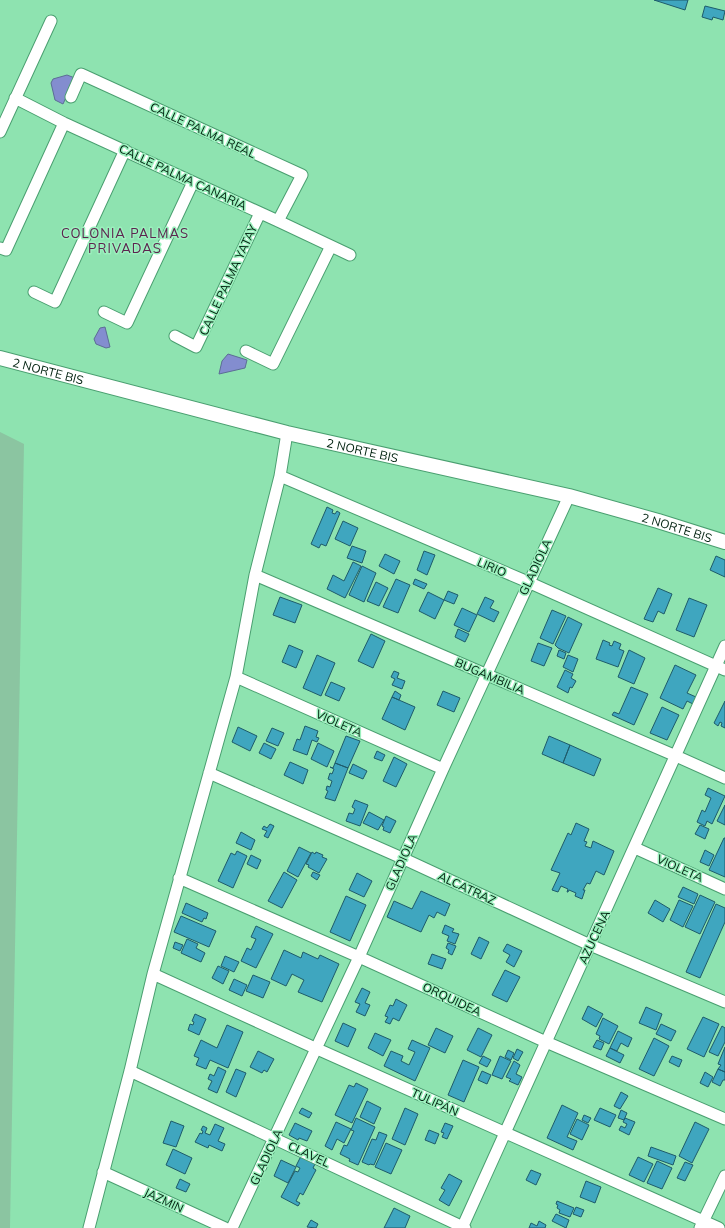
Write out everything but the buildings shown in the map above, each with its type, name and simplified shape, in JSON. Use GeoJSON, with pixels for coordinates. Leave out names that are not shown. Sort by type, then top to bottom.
{"type":"FeatureCollection","features":[{"type":"Feature","properties":{"kind":"street"},"geometry":{"type":"LineString","coordinates":[[0,132],[51,21]]}},
{"type":"Feature","properties":{"kind":"street","name":"CALLE PALMA REAL"},"geometry":{"type":"LineString","coordinates":[[71,97],[80,74],[302,175],[278,221]]}},
{"type":"Feature","properties":{"kind":"street","name":"CALLE PALMA CANARIA"},"geometry":{"type":"LineString","coordinates":[[15,98],[64,123],[126,150],[350,255]]}},
{"type":"Feature","properties":{"kind":"street"},"geometry":{"type":"LineString","coordinates":[[0,248],[6,250],[64,123]]}},
{"type":"Feature","properties":{"kind":"street"},"geometry":{"type":"LineString","coordinates":[[34,292],[55,302],[126,150]]}},
{"type":"Feature","properties":{"kind":"street"},"geometry":{"type":"LineString","coordinates":[[104,312],[127,323],[193,182]]}},
{"type":"Feature","properties":{"kind":"street","name":"CALLE PALMA YATAY"},"geometry":{"type":"LineString","coordinates":[[175,336],[196,347],[260,213]]}},
{"type":"Feature","properties":{"kind":"street"},"geometry":{"type":"LineString","coordinates":[[246,352],[274,364],[331,246]]}},
{"type":"Feature","properties":{"kind":"street","name":"2 NORTE BIS"},"geometry":{"type":"LineString","coordinates":[[0,358],[287,434],[569,496],[725,542]]}},
{"type":"Feature","properties":{"kind":"street"},"geometry":{"type":"LineString","coordinates":[[89,1228],[130,1071],[153,974],[236,677],[255,575],[280,476],[287,434]]}},
{"type":"Feature","properties":{"kind":"street","name":"LIRIO"},"geometry":{"type":"LineString","coordinates":[[280,476],[528,582],[720,668]]}},
{"type":"Feature","properties":{"kind":"street","name":"GLADIOLA"},"geometry":{"type":"LineString","coordinates":[[232,1228],[359,956],[528,582],[569,496]]}},
{"type":"Feature","properties":{"kind":"street","name":"BUGAMBILIA"},"geometry":{"type":"LineString","coordinates":[[255,575],[725,778]]}},
{"type":"Feature","properties":{"kind":"street","name":"AZUCENA"},"geometry":{"type":"LineString","coordinates":[[464,1228],[546,1042],[676,756],[720,668],[725,646]]}},
{"type":"Feature","properties":{"kind":"street","name":"VIOLETA"},"geometry":{"type":"LineString","coordinates":[[236,677],[443,769]]}},
{"type":"Feature","properties":{"kind":"street","name":"ALCATRAZ"},"geometry":{"type":"LineString","coordinates":[[209,773],[402,858],[590,945],[725,1002]]}},
{"type":"Feature","properties":{"kind":"street","name":"VIOLETA"},"geometry":{"type":"LineString","coordinates":[[635,848],[725,889]]}},
{"type":"Feature","properties":{"kind":"street","name":"ORQUIDEA"},"geometry":{"type":"LineString","coordinates":[[180,878],[359,956],[546,1042],[725,1118]]}},
{"type":"Feature","properties":{"kind":"street","name":"TULIPÁN"},"geometry":{"type":"LineString","coordinates":[[153,974],[506,1133],[702,1225],[719,1228]]}},
{"type":"Feature","properties":{"kind":"street","name":"CLAVEL"},"geometry":{"type":"LineString","coordinates":[[130,1071],[464,1228]]}},
{"type":"Feature","properties":{"kind":"street","name":"JAZMIN"},"geometry":{"type":"LineString","coordinates":[[103,1172],[225,1228]]}},
{"type":"Feature","properties":{"kind":"street"},"geometry":{"type":"LineString","coordinates":[[702,1225],[725,1176]]}},
{"type":"Feature","properties":{"kind":"green space"},"geometry":{"type":"Polygon","coordinates":[[[0,432],[24,444],[10,1228],[0,1228],[0,432]]]}},
{"type":"Feature","properties":{"kind":"water"},"geometry":{"type":"Polygon","coordinates":[[[67,75],[75,78],[63,104],[55,100],[51,83],[53,79],[67,75]]]}},
{"type":"Feature","properties":{"kind":"water"},"geometry":{"type":"Polygon","coordinates":[[[105,327],[110,347],[106,348],[96,344],[94,339],[100,328],[105,327]]]}},
{"type":"Feature","properties":{"kind":"water"},"geometry":{"type":"Polygon","coordinates":[[[228,354],[247,360],[245,368],[219,374],[222,361],[228,354]]]}},
{"type":"Feature","properties":{"kind":"district","name":"COLONIA PALMAS PRIVADAS"},"geometry":{"type":"Point","coordinates":[125,240]}}]}
